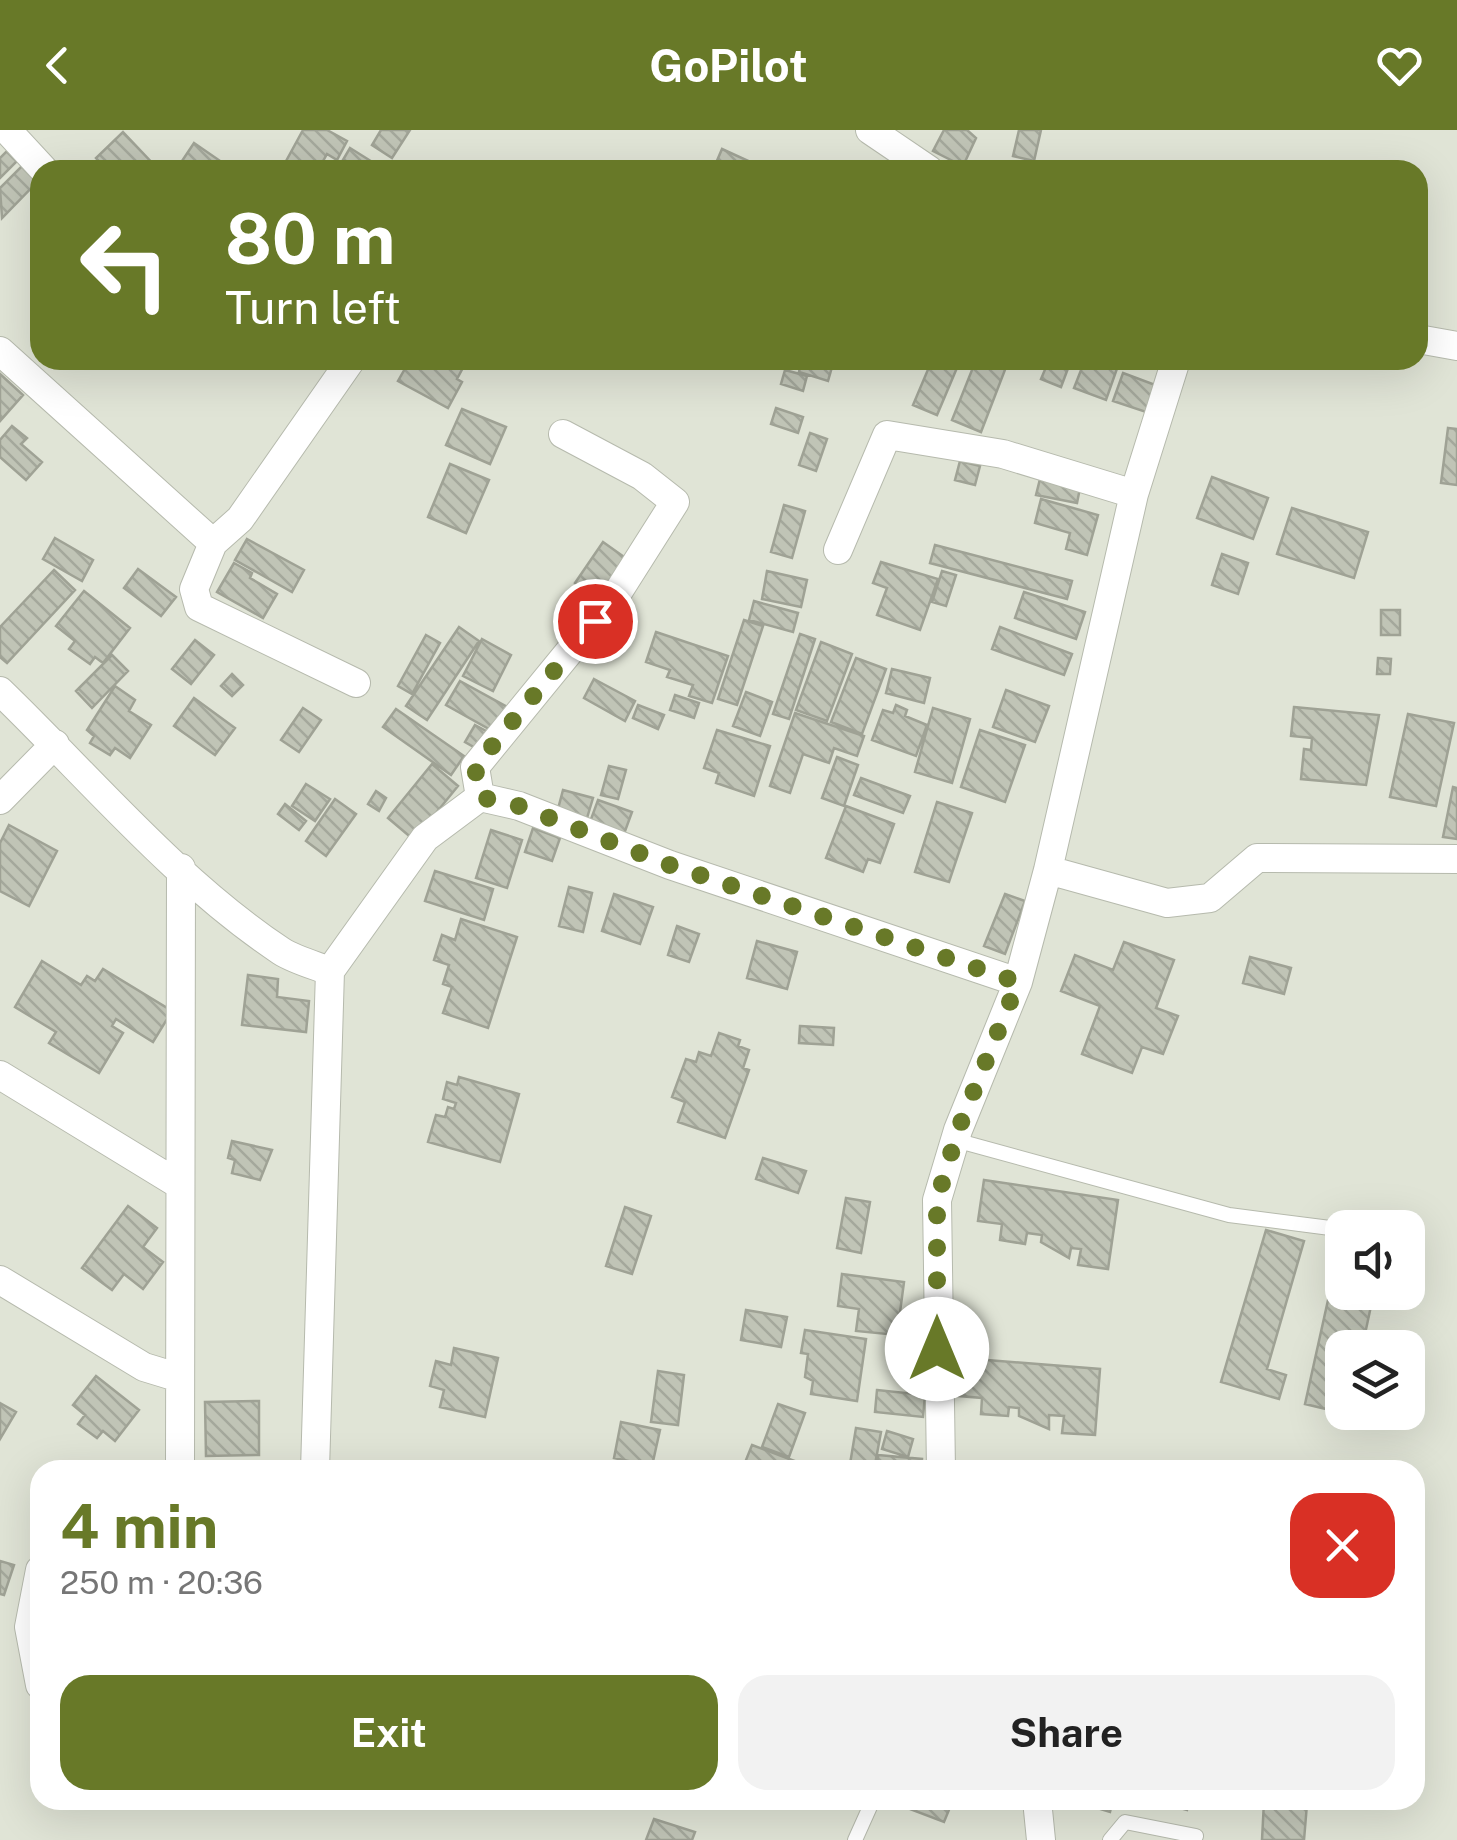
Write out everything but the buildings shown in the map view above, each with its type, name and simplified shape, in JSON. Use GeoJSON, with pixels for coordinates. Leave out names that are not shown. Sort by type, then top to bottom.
{"type":"FeatureCollection","features":[{"type":"Feature","properties":{"kind":"street"},"geometry":{"type":"LineString","coordinates":[[6,130],[34,160]]}},
{"type":"Feature","properties":{"kind":"street"},"geometry":{"type":"LineString","coordinates":[[870,130],[914,160]]}},
{"type":"Feature","properties":{"kind":"street"},"geometry":{"type":"LineString","coordinates":[[1428,341],[1457,346]]}},
{"type":"Feature","properties":{"kind":"street"},"geometry":{"type":"LineString","coordinates":[[0,351],[212,542]]}},
{"type":"Feature","properties":{"kind":"street"},"geometry":{"type":"LineString","coordinates":[[344,370],[240,519],[212,542],[194,589],[199,607],[356,683]]}},
{"type":"Feature","properties":{"kind":"street"},"geometry":{"type":"LineString","coordinates":[[941,1460],[937,1200],[955,1140],[1018,982],[1048,870],[1134,494],[1173,370]]}},
{"type":"Feature","properties":{"kind":"street"},"geometry":{"type":"LineString","coordinates":[[480,797],[475,767],[618,592],[675,502],[642,476],[563,434]]}},
{"type":"Feature","properties":{"kind":"street"},"geometry":{"type":"LineString","coordinates":[[838,550],[887,435],[1002,454],[1134,494]]}},
{"type":"Feature","properties":{"kind":"street"},"geometry":{"type":"LineString","coordinates":[[0,691],[181,868],[284,954],[330,971]]}},
{"type":"Feature","properties":{"kind":"street"},"geometry":{"type":"LineString","coordinates":[[0,800],[55,744]]}},
{"type":"Feature","properties":{"kind":"street"},"geometry":{"type":"LineString","coordinates":[[316,1460],[330,971],[425,838],[480,797],[519,806],[670,865],[1018,982]]}},
{"type":"Feature","properties":{"kind":"street"},"geometry":{"type":"LineString","coordinates":[[1048,870],[1167,902],[1210,898],[1257,858],[1457,859]]}},
{"type":"Feature","properties":{"kind":"street"},"geometry":{"type":"LineString","coordinates":[[180,1460],[181,868]]}},
{"type":"Feature","properties":{"kind":"street"},"geometry":{"type":"LineString","coordinates":[[0,1075],[180,1185]]}},
{"type":"Feature","properties":{"kind":"street"},"geometry":{"type":"LineString","coordinates":[[0,1280],[144,1367],[180,1378]]}},
{"type":"Feature","properties":{"kind":"street"},"geometry":{"type":"LineString","coordinates":[[1038,1810],[1040,1840]]}},
{"type":"Feature","properties":{"kind":"lane"},"geometry":{"type":"LineString","coordinates":[[955,1140],[1229,1215],[1325,1227]]}},
{"type":"Feature","properties":{"kind":"lane"},"geometry":{"type":"LineString","coordinates":[[855,1840],[868,1810]]}},
{"type":"Feature","properties":{"kind":"lane"},"geometry":{"type":"LineString","coordinates":[[1110,1840],[1126,1822],[1196,1836]]}},
{"type":"Feature","properties":{"kind":"route"},"geometry":{"type":"LineString","coordinates":[[595,621],[475,767],[480,797],[519,806],[670,865],[1018,982],[958,1130],[937,1200],[937,1349]]}}]}
